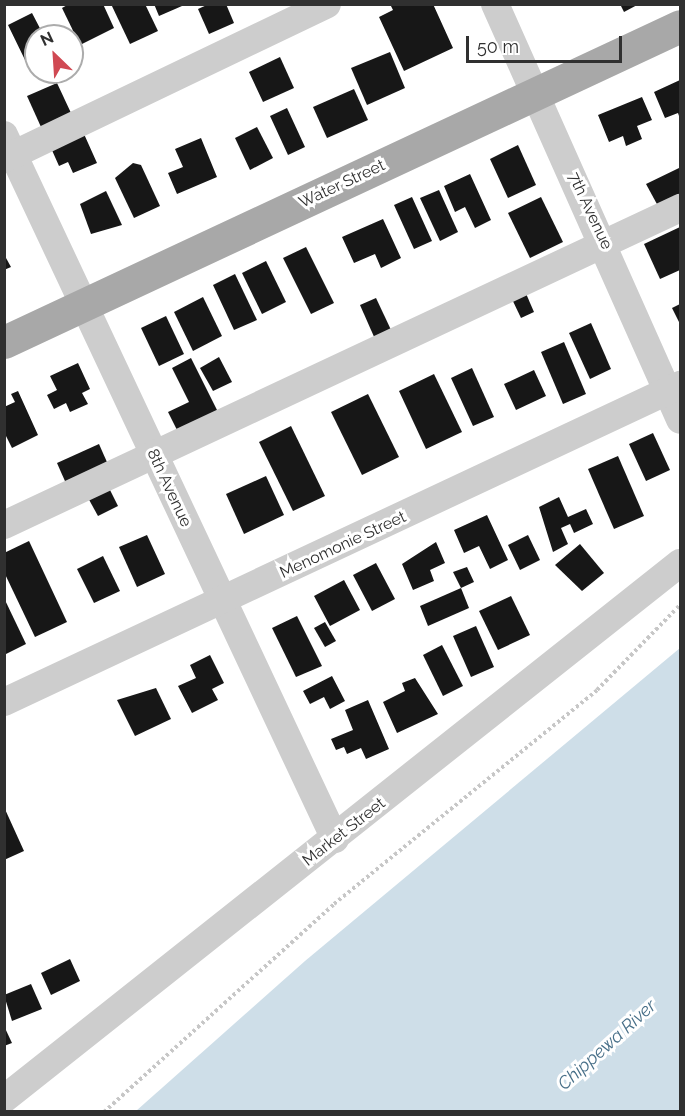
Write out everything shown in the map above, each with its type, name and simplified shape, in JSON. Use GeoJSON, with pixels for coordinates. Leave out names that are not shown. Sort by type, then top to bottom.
{"type":"FeatureCollection","features":[{"type":"Feature","properties":{"kind":"main road","name":"Water Street"},"geometry":{"type":"LineString","coordinates":[[4,342],[681,26]]}},
{"type":"Feature","properties":{"kind":"street"},"geometry":{"type":"LineString","coordinates":[[8,150],[327,4]]}},
{"type":"Feature","properties":{"kind":"street","name":"7th Avenue"},"geometry":{"type":"LineString","coordinates":[[495,4],[674,388],[681,420]]}},
{"type":"Feature","properties":{"kind":"street","name":"8th Avenue"},"geometry":{"type":"LineString","coordinates":[[8,150],[84,305],[335,839]]}},
{"type":"Feature","properties":{"kind":"street"},"geometry":{"type":"LineString","coordinates":[[4,525],[681,208]]}},
{"type":"Feature","properties":{"kind":"street","name":"Menomonie Street"},"geometry":{"type":"LineString","coordinates":[[4,702],[222,602],[674,388]]}},
{"type":"Feature","properties":{"kind":"street","name":"Market Street"},"geometry":{"type":"LineString","coordinates":[[4,1098],[335,839],[681,563]]}},
{"type":"Feature","properties":{"kind":"path"},"geometry":{"type":"LineString","coordinates":[[104,1112],[334,904],[597,690],[681,605]]}},
{"type":"Feature","properties":{"kind":"water","name":"Chippewa River"},"geometry":{"type":"Polygon","coordinates":[[[680,648],[680,1111],[136,1111],[305,961],[680,648]]]}},
{"type":"Feature","properties":{"kind":"building"},"geometry":{"type":"Polygon","coordinates":[[[69,4],[103,4],[114,28],[84,43],[84,24],[70,24],[62,8],[69,4]]]}},
{"type":"Feature","properties":{"kind":"building"},"geometry":{"type":"Polygon","coordinates":[[[111,4],[145,4],[158,31],[130,44],[111,4]]]}},
{"type":"Feature","properties":{"kind":"building"},"geometry":{"type":"Polygon","coordinates":[[[154,4],[181,4],[182,6],[159,16],[154,4]]]}},
{"type":"Feature","properties":{"kind":"building"},"geometry":{"type":"Polygon","coordinates":[[[209,4],[226,4],[234,23],[209,34],[198,9],[209,4]]]}},
{"type":"Feature","properties":{"kind":"building"},"geometry":{"type":"Polygon","coordinates":[[[390,4],[433,4],[453,48],[404,71],[379,17],[393,10],[390,4]]]}},
{"type":"Feature","properties":{"kind":"building"},"geometry":{"type":"Polygon","coordinates":[[[620,4],[639,4],[624,12],[620,4]]]}},
{"type":"Feature","properties":{"kind":"building"},"geometry":{"type":"Polygon","coordinates":[[[32,13],[38,24],[24,24],[24,58],[8,25],[32,13]]]}},
{"type":"Feature","properties":{"kind":"building"},"geometry":{"type":"Polygon","coordinates":[[[390,52],[405,88],[367,105],[351,68],[390,52]]]}},
{"type":"Feature","properties":{"kind":"building"},"geometry":{"type":"Polygon","coordinates":[[[280,57],[294,88],[263,102],[249,72],[280,57]]]}},
{"type":"Feature","properties":{"kind":"building"},"geometry":{"type":"Polygon","coordinates":[[[680,80],[680,119],[678,113],[665,118],[654,92],[680,80]]]}},
{"type":"Feature","properties":{"kind":"building"},"geometry":{"type":"Polygon","coordinates":[[[57,84],[71,113],[41,127],[27,96],[57,84]]]}},
{"type":"Feature","properties":{"kind":"building"},"geometry":{"type":"Polygon","coordinates":[[[354,89],[368,120],[327,138],[313,107],[354,89]]]}},
{"type":"Feature","properties":{"kind":"building"},"geometry":{"type":"Polygon","coordinates":[[[642,97],[652,120],[637,126],[642,139],[626,146],[623,136],[609,142],[598,115],[642,97]]]}},
{"type":"Feature","properties":{"kind":"building"},"geometry":{"type":"Polygon","coordinates":[[[287,108],[305,147],[288,155],[270,116],[287,108]]]}},
{"type":"Feature","properties":{"kind":"building"},"geometry":{"type":"Polygon","coordinates":[[[257,127],[273,158],[250,170],[235,138],[257,127]]]}},
{"type":"Feature","properties":{"kind":"building"},"geometry":{"type":"Polygon","coordinates":[[[84,134],[97,163],[73,173],[68,162],[59,166],[51,148],[84,134]]]}},
{"type":"Feature","properties":{"kind":"building"},"geometry":{"type":"Polygon","coordinates":[[[201,138],[217,177],[177,194],[168,173],[183,167],[175,149],[201,138]]]}},
{"type":"Feature","properties":{"kind":"building"},"geometry":{"type":"Polygon","coordinates":[[[518,145],[536,185],[508,198],[490,159],[518,145]]]}},
{"type":"Feature","properties":{"kind":"building"},"geometry":{"type":"Polygon","coordinates":[[[133,163],[141,165],[160,206],[134,218],[115,178],[133,163]]]}},
{"type":"Feature","properties":{"kind":"building"},"geometry":{"type":"Polygon","coordinates":[[[679,168],[680,194],[658,206],[646,184],[679,168]]]}},
{"type":"Feature","properties":{"kind":"building"},"geometry":{"type":"Polygon","coordinates":[[[470,174],[491,220],[475,228],[465,207],[455,212],[444,186],[470,174]]]}},
{"type":"Feature","properties":{"kind":"building"},"geometry":{"type":"Polygon","coordinates":[[[439,190],[458,232],[440,241],[420,198],[439,190]]]}},
{"type":"Feature","properties":{"kind":"building"},"geometry":{"type":"Polygon","coordinates":[[[106,191],[122,225],[91,234],[80,204],[106,191]]]}},
{"type":"Feature","properties":{"kind":"building"},"geometry":{"type":"Polygon","coordinates":[[[412,197],[432,241],[414,249],[394,205],[412,197]]]}},
{"type":"Feature","properties":{"kind":"building"},"geometry":{"type":"Polygon","coordinates":[[[541,197],[563,242],[530,258],[508,213],[541,197]]]}},
{"type":"Feature","properties":{"kind":"building"},"geometry":{"type":"Polygon","coordinates":[[[383,219],[401,258],[381,268],[375,254],[354,263],[342,237],[383,219]]]}},
{"type":"Feature","properties":{"kind":"building"},"geometry":{"type":"Polygon","coordinates":[[[680,227],[680,270],[660,279],[644,244],[680,227]]]}},
{"type":"Feature","properties":{"kind":"building"},"geometry":{"type":"Polygon","coordinates":[[[306,247],[334,303],[311,314],[283,258],[306,247]]]}},
{"type":"Feature","properties":{"kind":"building"},"geometry":{"type":"Polygon","coordinates":[[[6,258],[11,267],[4,270],[4,259],[6,258]]]}},
{"type":"Feature","properties":{"kind":"building"},"geometry":{"type":"Polygon","coordinates":[[[266,261],[286,302],[262,314],[242,273],[266,261]]]}},
{"type":"Feature","properties":{"kind":"building"},"geometry":{"type":"Polygon","coordinates":[[[235,274],[257,320],[234,330],[213,285],[235,274]]]}},
{"type":"Feature","properties":{"kind":"building"},"geometry":{"type":"Polygon","coordinates":[[[524,289],[534,312],[521,318],[510,295],[524,289]]]}},
{"type":"Feature","properties":{"kind":"building"},"geometry":{"type":"Polygon","coordinates":[[[203,297],[222,336],[193,351],[174,312],[203,297]]]}},
{"type":"Feature","properties":{"kind":"building"},"geometry":{"type":"Polygon","coordinates":[[[376,298],[392,332],[375,339],[360,305],[376,298]]]}},
{"type":"Feature","properties":{"kind":"building"},"geometry":{"type":"Polygon","coordinates":[[[680,304],[680,324],[672,308],[680,304]]]}},
{"type":"Feature","properties":{"kind":"building"},"geometry":{"type":"Polygon","coordinates":[[[166,316],[184,354],[159,366],[141,328],[166,316]]]}},
{"type":"Feature","properties":{"kind":"building"},"geometry":{"type":"Polygon","coordinates":[[[591,323],[611,369],[590,379],[569,333],[591,323]]]}},
{"type":"Feature","properties":{"kind":"building"},"geometry":{"type":"Polygon","coordinates":[[[564,342],[586,394],[563,404],[541,352],[564,342]]]}},
{"type":"Feature","properties":{"kind":"building"},"geometry":{"type":"Polygon","coordinates":[[[219,357],[232,382],[213,391],[200,368],[219,357]]]}},
{"type":"Feature","properties":{"kind":"building"},"geometry":{"type":"Polygon","coordinates":[[[191,358],[218,412],[178,432],[168,412],[189,402],[172,368],[191,358]]]}},
{"type":"Feature","properties":{"kind":"building"},"geometry":{"type":"Polygon","coordinates":[[[78,363],[90,389],[82,393],[88,404],[70,412],[66,403],[54,409],[47,395],[57,390],[50,376],[78,363]]]}},
{"type":"Feature","properties":{"kind":"building"},"geometry":{"type":"Polygon","coordinates":[[[472,368],[494,417],[473,426],[451,378],[472,368]]]}},
{"type":"Feature","properties":{"kind":"building"},"geometry":{"type":"Polygon","coordinates":[[[534,370],[546,396],[516,410],[504,384],[534,370]]]}},
{"type":"Feature","properties":{"kind":"building"},"geometry":{"type":"Polygon","coordinates":[[[434,374],[462,432],[426,449],[399,391],[434,374]]]}},
{"type":"Feature","properties":{"kind":"building"},"geometry":{"type":"Polygon","coordinates":[[[18,391],[38,435],[12,448],[4,432],[4,407],[15,402],[11,394],[18,391]]]}},
{"type":"Feature","properties":{"kind":"building"},"geometry":{"type":"Polygon","coordinates":[[[368,394],[399,457],[362,475],[331,412],[368,394]]]}},
{"type":"Feature","properties":{"kind":"building"},"geometry":{"type":"Polygon","coordinates":[[[291,426],[325,496],[293,511],[259,442],[291,426]]]}},
{"type":"Feature","properties":{"kind":"building"},"geometry":{"type":"Polygon","coordinates":[[[653,433],[670,470],[646,481],[629,444],[653,433]]]}},
{"type":"Feature","properties":{"kind":"building"},"geometry":{"type":"Polygon","coordinates":[[[99,444],[110,469],[68,488],[57,463],[99,444]]]}},
{"type":"Feature","properties":{"kind":"building"},"geometry":{"type":"Polygon","coordinates":[[[618,456],[644,516],[614,529],[588,469],[618,456]]]}},
{"type":"Feature","properties":{"kind":"building"},"geometry":{"type":"Polygon","coordinates":[[[266,476],[284,515],[244,534],[226,494],[266,476]]]}},
{"type":"Feature","properties":{"kind":"building"},"geometry":{"type":"Polygon","coordinates":[[[108,486],[118,506],[98,516],[87,496],[108,486]]]}},
{"type":"Feature","properties":{"kind":"building"},"geometry":{"type":"Polygon","coordinates":[[[559,497],[568,517],[586,509],[593,524],[574,533],[570,524],[561,528],[568,544],[553,552],[539,507],[559,497]]]}},
{"type":"Feature","properties":{"kind":"building"},"geometry":{"type":"Polygon","coordinates":[[[487,515],[508,560],[490,569],[479,546],[464,553],[454,530],[487,515]]]}},
{"type":"Feature","properties":{"kind":"building"},"geometry":{"type":"Polygon","coordinates":[[[147,535],[165,574],[137,587],[119,547],[147,535]]]}},
{"type":"Feature","properties":{"kind":"building"},"geometry":{"type":"Polygon","coordinates":[[[528,535],[540,560],[520,570],[508,545],[528,535]]]}},
{"type":"Feature","properties":{"kind":"building"},"geometry":{"type":"Polygon","coordinates":[[[29,541],[67,622],[35,637],[4,572],[4,553],[29,541]]]}},
{"type":"Feature","properties":{"kind":"building"},"geometry":{"type":"Polygon","coordinates":[[[436,542],[445,563],[430,570],[434,581],[413,590],[402,564],[436,542]]]}},
{"type":"Feature","properties":{"kind":"building"},"geometry":{"type":"Polygon","coordinates":[[[580,544],[604,573],[582,591],[555,565],[580,544]]]}},
{"type":"Feature","properties":{"kind":"building"},"geometry":{"type":"Polygon","coordinates":[[[103,556],[120,591],[94,603],[77,569],[103,556]]]}},
{"type":"Feature","properties":{"kind":"building"},"geometry":{"type":"Polygon","coordinates":[[[376,563],[395,599],[372,611],[353,575],[376,563]]]}},
{"type":"Feature","properties":{"kind":"building"},"geometry":{"type":"Polygon","coordinates":[[[467,567],[474,582],[461,588],[453,572],[467,567]]]}},
{"type":"Feature","properties":{"kind":"building"},"geometry":{"type":"Polygon","coordinates":[[[344,580],[360,610],[330,626],[314,596],[344,580]]]}},
{"type":"Feature","properties":{"kind":"building"},"geometry":{"type":"Polygon","coordinates":[[[461,588],[469,608],[428,626],[420,606],[461,588]]]}},
{"type":"Feature","properties":{"kind":"building"},"geometry":{"type":"Polygon","coordinates":[[[511,596],[530,635],[498,650],[479,611],[511,596]]]}},
{"type":"Feature","properties":{"kind":"building"},"geometry":{"type":"Polygon","coordinates":[[[4,598],[26,644],[4,655],[4,598]]]}},
{"type":"Feature","properties":{"kind":"building"},"geometry":{"type":"Polygon","coordinates":[[[297,616],[322,666],[296,677],[272,628],[297,616]]]}},
{"type":"Feature","properties":{"kind":"building"},"geometry":{"type":"Polygon","coordinates":[[[325,622],[336,641],[325,647],[314,628],[325,622]]]}},
{"type":"Feature","properties":{"kind":"building"},"geometry":{"type":"Polygon","coordinates":[[[476,626],[494,667],[471,677],[453,636],[476,626]]]}},
{"type":"Feature","properties":{"kind":"building"},"geometry":{"type":"Polygon","coordinates":[[[442,645],[463,686],[443,696],[423,655],[442,645]]]}},
{"type":"Feature","properties":{"kind":"building"},"geometry":{"type":"Polygon","coordinates":[[[210,655],[224,683],[212,689],[218,700],[192,713],[178,686],[196,678],[190,665],[210,655]]]}},
{"type":"Feature","properties":{"kind":"building"},"geometry":{"type":"Polygon","coordinates":[[[332,676],[345,701],[330,709],[324,697],[310,704],[303,691],[332,676]]]}},
{"type":"Feature","properties":{"kind":"building"},"geometry":{"type":"Polygon","coordinates":[[[415,678],[438,714],[397,733],[383,702],[405,691],[402,683],[415,678]]]}},
{"type":"Feature","properties":{"kind":"building"},"geometry":{"type":"Polygon","coordinates":[[[156,688],[171,719],[135,736],[117,700],[156,688]]]}},
{"type":"Feature","properties":{"kind":"building"},"geometry":{"type":"Polygon","coordinates":[[[368,700],[389,749],[366,759],[361,748],[347,754],[344,747],[336,750],[331,739],[353,730],[345,710],[368,700]]]}},
{"type":"Feature","properties":{"kind":"building"},"geometry":{"type":"Polygon","coordinates":[[[4,807],[24,851],[4,860],[4,807]]]}},
{"type":"Feature","properties":{"kind":"building"},"geometry":{"type":"Polygon","coordinates":[[[70,959],[80,981],[51,995],[41,973],[70,959]]]}},
{"type":"Feature","properties":{"kind":"building"},"geometry":{"type":"Polygon","coordinates":[[[31,984],[42,1009],[12,1021],[4,995],[31,984]]]}},
{"type":"Feature","properties":{"kind":"building"},"geometry":{"type":"Polygon","coordinates":[[[4,1026],[12,1043],[4,1046],[4,1026]]]}}]}
